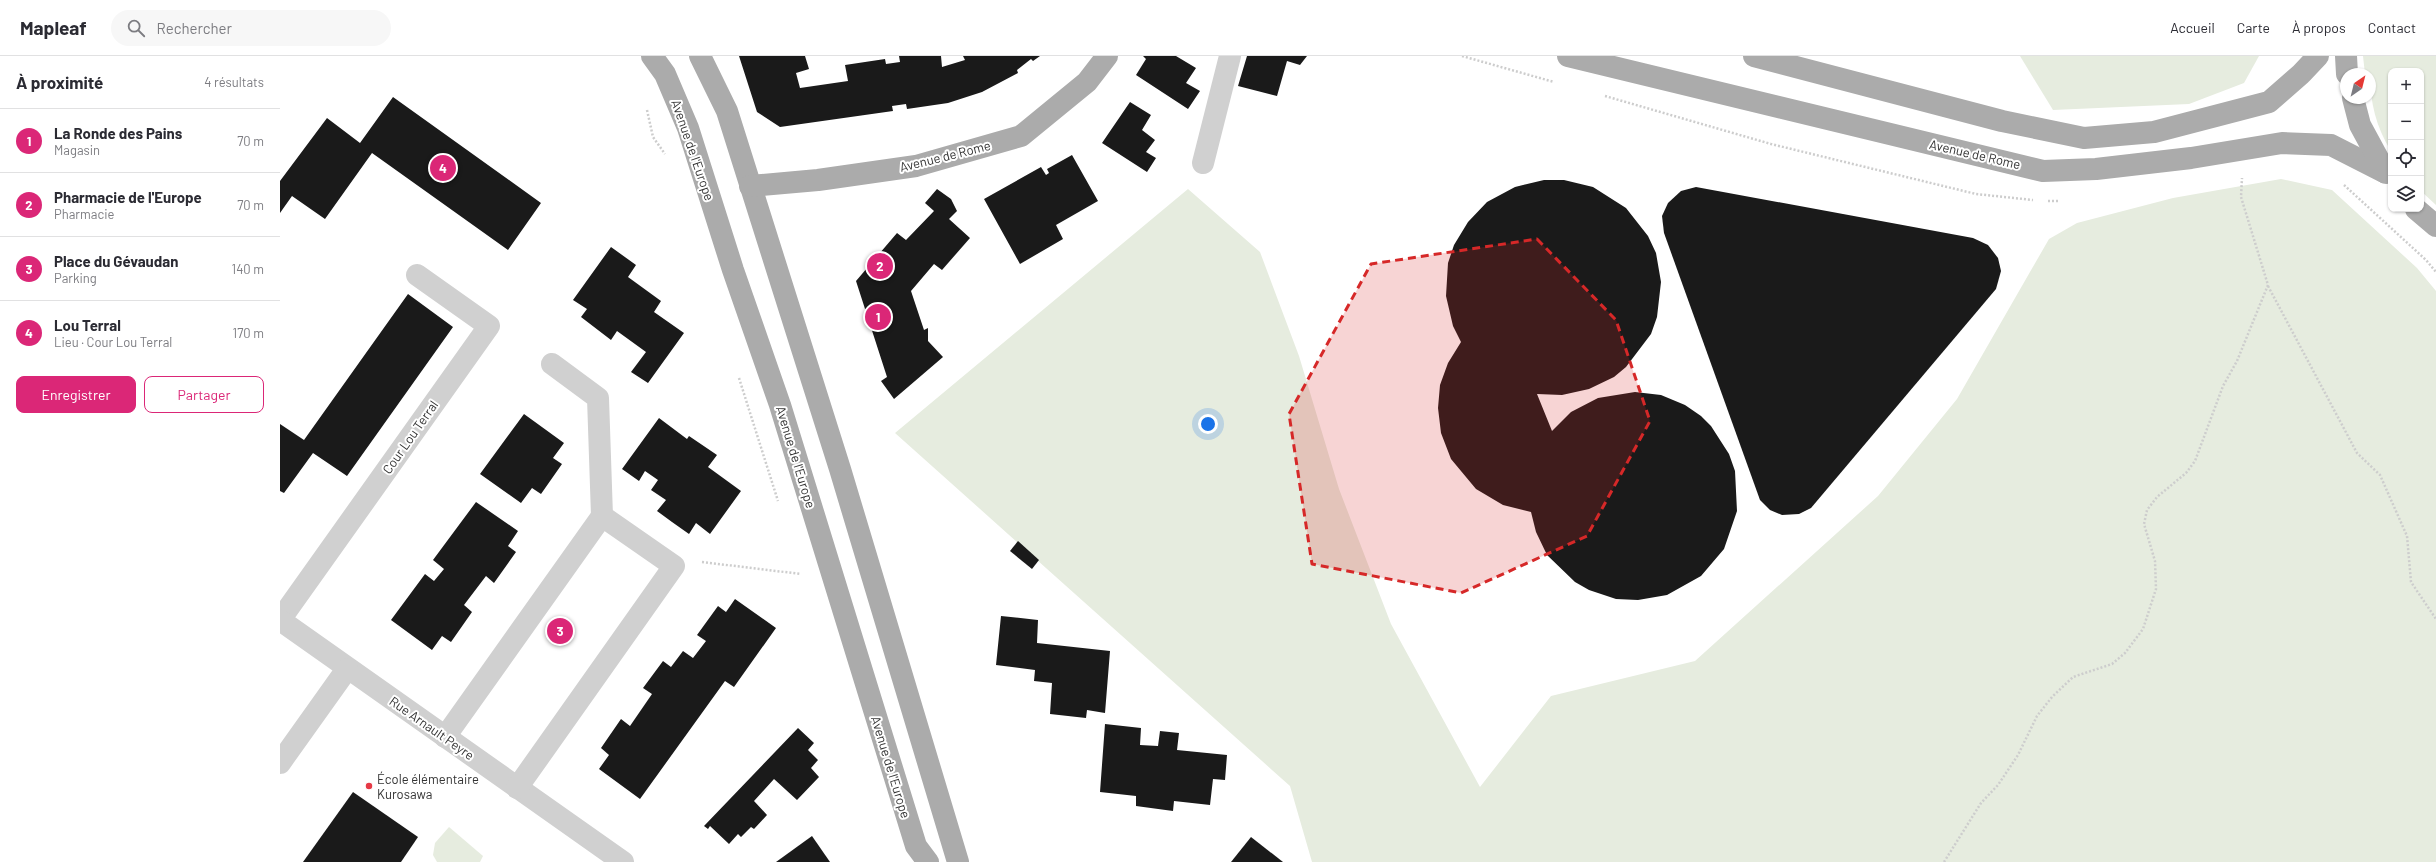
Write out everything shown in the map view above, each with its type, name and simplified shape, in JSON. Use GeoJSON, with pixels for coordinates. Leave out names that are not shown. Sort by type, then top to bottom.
{"type":"FeatureCollection","features":[{"type":"Feature","properties":{"kind":"main road","name":"Avenue de l'Europe"},"geometry":{"type":"LineString","coordinates":[[652,56],[665,74],[688,128],[733,270],[780,405],[916,846],[928,862]]}},
{"type":"Feature","properties":{"kind":"main road"},"geometry":{"type":"LineString","coordinates":[[700,56],[727,111],[840,469],[958,862]]}},
{"type":"Feature","properties":{"kind":"main road","name":"Avenue de Rome"},"geometry":{"type":"LineString","coordinates":[[750,186],[818,180],[916,166],[1021,136],[1087,82],[1107,56]]}},
{"type":"Feature","properties":{"kind":"main road","name":"Avenue de Rome"},"geometry":{"type":"LineString","coordinates":[[1568,56],[2043,171],[2096,170],[2191,158],[2282,143],[2331,145],[2387,176]]}},
{"type":"Feature","properties":{"kind":"main road"},"geometry":{"type":"LineString","coordinates":[[1754,56],[2002,121],[2084,138],[2154,132],[2269,102],[2302,74],[2318,56]]}},
{"type":"Feature","properties":{"kind":"main road"},"geometry":{"type":"LineString","coordinates":[[2346,56],[2347,68]]}},
{"type":"Feature","properties":{"kind":"main road"},"geometry":{"type":"LineString","coordinates":[[2355,104],[2360,125],[2387,176]]}},
{"type":"Feature","properties":{"kind":"main road"},"geometry":{"type":"LineString","coordinates":[[2420,212],[2436,226]]}},
{"type":"Feature","properties":{"kind":"street"},"geometry":{"type":"LineString","coordinates":[[1203,163],[1230,56]]}},
{"type":"Feature","properties":{"kind":"street","name":"Cour Lou Terral"},"geometry":{"type":"LineString","coordinates":[[280,620],[489,326],[417,275]]}},
{"type":"Feature","properties":{"kind":"street"},"geometry":{"type":"LineString","coordinates":[[445,737],[602,516],[598,398],[552,364]]}},
{"type":"Feature","properties":{"kind":"street"},"geometry":{"type":"LineString","coordinates":[[517,788],[674,566],[602,516]]}},
{"type":"Feature","properties":{"kind":"street","name":"Rue Arnault Peyre"},"geometry":{"type":"LineString","coordinates":[[280,620],[624,862]]}},
{"type":"Feature","properties":{"kind":"street"},"geometry":{"type":"LineString","coordinates":[[280,762],[347,668]]}},
{"type":"Feature","properties":{"kind":"path"},"geometry":{"type":"LineString","coordinates":[[2242,176],[2241,197],[2268,285],[2357,453],[2380,475],[2407,536],[2411,582],[2436,619]]}},
{"type":"Feature","properties":{"kind":"path"},"geometry":{"type":"LineString","coordinates":[[1944,862],[1981,803],[1998,785],[2018,755],[2037,716],[2052,697],[2073,677],[2112,664],[2143,630],[2156,589],[2155,561],[2144,524],[2147,510],[2157,497],[2186,472],[2195,461],[2223,386],[2237,361],[2268,285]]}},
{"type":"Feature","properties":{"kind":"path"},"geometry":{"type":"LineString","coordinates":[[674,566],[694,561],[800,574]]}},
{"type":"Feature","properties":{"kind":"highlighted area"},"geometry":{"type":"Polygon","coordinates":[[[1537,239],[1616,320],[1650,421],[1587,536],[1461,593],[1312,564],[1289,414],[1371,264],[1537,239]]]}},
{"type":"Feature","properties":{"kind":"shaded area"},"geometry":{"type":"Polygon","coordinates":[[[2020,56],[2259,56],[2244,83],[2189,104],[2053,110],[2020,56]]]}},
{"type":"Feature","properties":{"kind":"shaded area"},"geometry":{"type":"Polygon","coordinates":[[[2363,56],[2436,56],[2436,205],[2424,194],[2424,68],[2388,68],[2388,146],[2381,133],[2373,104],[2376,104],[2376,68],[2364,68],[2363,56]]]}},
{"type":"Feature","properties":{"kind":"shaded area"},"geometry":{"type":"Polygon","coordinates":[[[2281,179],[2332,190],[2417,268],[2436,291],[2436,862],[1312,862],[1290,786],[895,433],[1188,189],[1260,252],[1299,356],[1339,489],[1391,624],[1480,787],[1551,696],[1695,661],[1878,496],[1957,399],[2049,239],[2077,223],[2173,198],[2281,179]]]}},
{"type":"Feature","properties":{"kind":"shaded area"},"geometry":{"type":"Polygon","coordinates":[[[449,827],[483,856],[480,862],[437,862],[433,855],[435,843],[449,827]]]}},
{"type":"Feature","properties":{"kind":"building"},"geometry":{"type":"Polygon","coordinates":[[[739,56],[805,56],[809,69],[796,73],[800,88],[848,81],[845,65],[885,59],[886,64],[900,62],[899,56],[941,56],[942,67],[965,60],[963,56],[1040,56],[1033,61],[1031,59],[1017,70],[1018,73],[982,92],[948,103],[907,109],[906,104],[892,106],[893,111],[780,127],[757,112],[739,56]]]}},
{"type":"Feature","properties":{"kind":"building"},"geometry":{"type":"Polygon","coordinates":[[[1143,56],[1176,56],[1196,68],[1186,83],[1200,91],[1188,109],[1136,75],[1146,59],[1143,56]]]}},
{"type":"Feature","properties":{"kind":"building"},"geometry":{"type":"Polygon","coordinates":[[[1247,56],[1307,56],[1300,65],[1287,61],[1277,96],[1238,86],[1247,56]]]}},
{"type":"Feature","properties":{"kind":"building"},"geometry":{"type":"Polygon","coordinates":[[[393,97],[541,203],[508,250],[372,153],[325,219],[292,196],[280,213],[280,181],[327,118],[360,143],[393,97]]]}},
{"type":"Feature","properties":{"kind":"building"},"geometry":{"type":"Polygon","coordinates":[[[1130,102],[1151,115],[1142,130],[1155,140],[1146,152],[1156,158],[1147,172],[1102,143],[1130,102]]]}},
{"type":"Feature","properties":{"kind":"building"},"geometry":{"type":"Polygon","coordinates":[[[1072,155],[1098,201],[1056,225],[1063,239],[1020,264],[984,199],[1041,167],[1046,175],[1049,173],[1047,169],[1072,155]]]}},
{"type":"Feature","properties":{"kind":"building"},"geometry":{"type":"Polygon","coordinates":[[[1544,180],[1564,180],[1593,187],[1626,208],[1648,236],[1656,253],[1661,282],[1657,317],[1651,334],[1626,367],[1614,377],[1589,389],[1562,395],[1537,394],[1552,431],[1571,412],[1598,398],[1635,392],[1661,395],[1685,405],[1701,416],[1711,426],[1729,454],[1735,471],[1737,511],[1724,549],[1701,576],[1667,595],[1638,600],[1616,599],[1589,590],[1575,582],[1547,555],[1536,532],[1531,512],[1503,505],[1476,489],[1451,459],[1441,433],[1438,408],[1440,385],[1448,363],[1461,342],[1453,326],[1446,296],[1448,263],[1454,245],[1468,222],[1487,202],[1515,187],[1544,180]]]}},
{"type":"Feature","properties":{"kind":"building"},"geometry":{"type":"Polygon","coordinates":[[[1696,187],[1973,238],[1988,245],[1998,258],[2001,271],[1996,289],[1811,508],[1799,514],[1782,515],[1770,510],[1760,500],[1664,233],[1662,216],[1668,203],[1681,191],[1696,187]]]}},
{"type":"Feature","properties":{"kind":"building"},"geometry":{"type":"Polygon","coordinates":[[[937,189],[951,199],[957,211],[949,219],[970,238],[942,270],[934,264],[911,291],[924,330],[928,328],[928,341],[943,357],[894,399],[881,381],[887,377],[856,281],[897,233],[906,240],[934,211],[925,203],[937,189]]]}},
{"type":"Feature","properties":{"kind":"building"},"geometry":{"type":"Polygon","coordinates":[[[611,247],[636,265],[628,277],[661,301],[654,312],[684,333],[648,383],[631,372],[646,352],[617,331],[611,340],[581,317],[587,309],[573,300],[611,247]]]}},
{"type":"Feature","properties":{"kind":"building"},"geometry":{"type":"Polygon","coordinates":[[[408,294],[453,327],[347,476],[313,453],[284,493],[280,491],[280,424],[304,440],[408,294]]]}},
{"type":"Feature","properties":{"kind":"building"},"geometry":{"type":"Polygon","coordinates":[[[524,414],[564,443],[553,458],[562,464],[541,494],[532,488],[521,503],[480,474],[524,414]]]}},
{"type":"Feature","properties":{"kind":"building"},"geometry":{"type":"Polygon","coordinates":[[[659,418],[687,439],[689,436],[717,455],[708,467],[741,491],[710,534],[696,523],[689,534],[657,511],[666,500],[651,490],[658,480],[645,471],[639,481],[622,469],[659,418]]]}},
{"type":"Feature","properties":{"kind":"building"},"geometry":{"type":"Polygon","coordinates":[[[476,502],[518,531],[508,546],[516,552],[494,583],[486,576],[464,605],[472,612],[451,642],[442,636],[432,650],[391,620],[425,574],[434,581],[444,569],[433,560],[476,502]]]}},
{"type":"Feature","properties":{"kind":"building"},"geometry":{"type":"Polygon","coordinates":[[[1018,541],[1039,560],[1032,569],[1010,551],[1018,541]]]}},
{"type":"Feature","properties":{"kind":"building"},"geometry":{"type":"Polygon","coordinates":[[[735,599],[776,628],[734,687],[725,681],[640,799],[599,769],[609,755],[601,748],[621,719],[630,726],[652,694],[643,688],[663,661],[671,667],[683,651],[693,658],[706,641],[697,635],[718,606],[726,612],[735,599]]]}},
{"type":"Feature","properties":{"kind":"building"},"geometry":{"type":"Polygon","coordinates":[[[1001,616],[1038,620],[1037,643],[1110,651],[1105,713],[1087,710],[1086,718],[1050,714],[1052,683],[1034,681],[1035,670],[996,665],[1001,616]]]}},
{"type":"Feature","properties":{"kind":"building"},"geometry":{"type":"Polygon","coordinates":[[[1105,724],[1141,728],[1140,745],[1158,746],[1160,731],[1179,733],[1177,750],[1227,755],[1225,780],[1213,779],[1210,805],[1174,801],[1173,811],[1136,806],[1136,796],[1100,792],[1105,724]]]}},
{"type":"Feature","properties":{"kind":"building"},"geometry":{"type":"Polygon","coordinates":[[[798,728],[814,743],[808,750],[818,760],[811,768],[819,777],[797,800],[774,779],[754,801],[767,815],[754,829],[751,827],[741,837],[738,834],[729,844],[710,826],[708,829],[704,826],[798,728]]]}},
{"type":"Feature","properties":{"kind":"building"},"geometry":{"type":"Polygon","coordinates":[[[353,792],[418,837],[401,862],[303,862],[353,792]]]}},
{"type":"Feature","properties":{"kind":"building"},"geometry":{"type":"Polygon","coordinates":[[[812,836],[830,862],[776,862],[812,836]]]}},
{"type":"Feature","properties":{"kind":"building"},"geometry":{"type":"Polygon","coordinates":[[[1251,837],[1283,862],[1231,862],[1251,837]]]}},
{"type":"Feature","properties":{"kind":"place","name":"Lou Terral"},"geometry":{"type":"Point","coordinates":[443,168]}},
{"type":"Feature","properties":{"kind":"place","name":"Pharmacie de l'Europe"},"geometry":{"type":"Point","coordinates":[880,266]}},
{"type":"Feature","properties":{"kind":"place","name":"La Ronde des Pains"},"geometry":{"type":"Point","coordinates":[878,317]}},
{"type":"Feature","properties":{"kind":"place","name":"Place du Gévaudan"},"geometry":{"type":"Point","coordinates":[560,631]}},
{"type":"Feature","properties":{"kind":"place","name":"École élémentaire Kurosawa"},"geometry":{"type":"Point","coordinates":[369,786]}}]}
